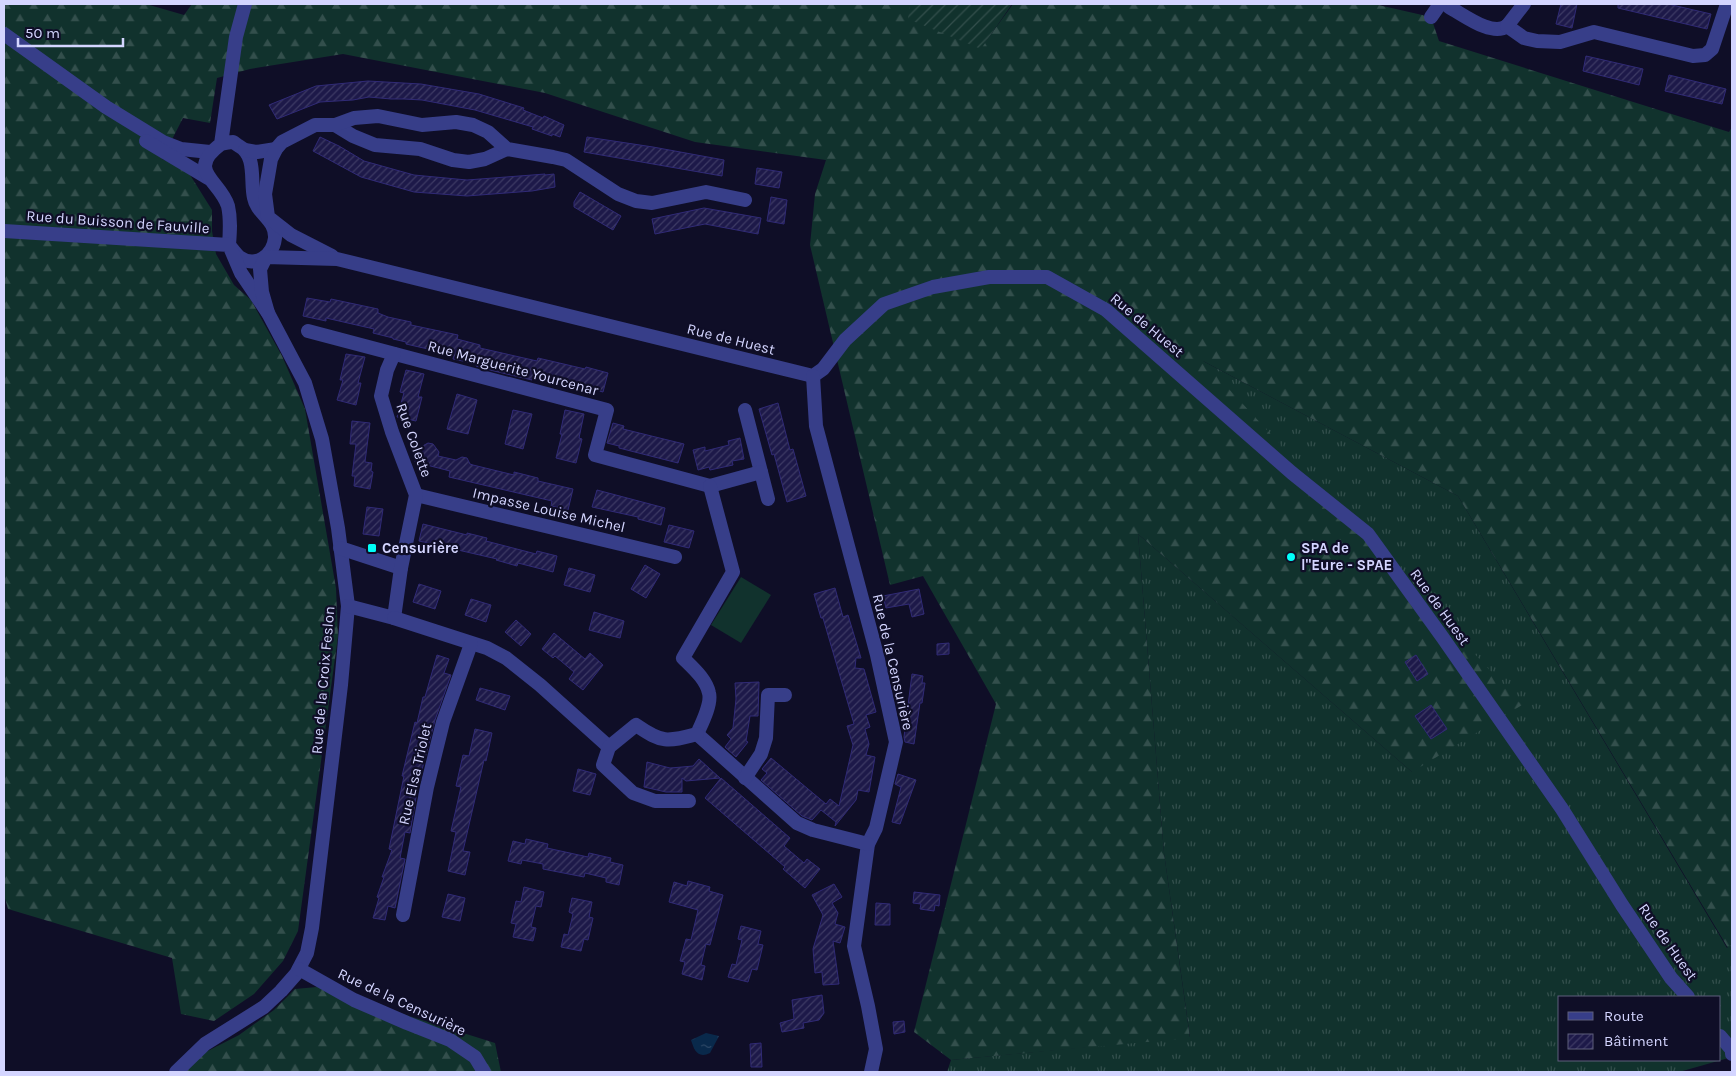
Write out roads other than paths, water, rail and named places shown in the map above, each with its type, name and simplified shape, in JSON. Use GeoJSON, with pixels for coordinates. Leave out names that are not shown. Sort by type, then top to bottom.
{"type":"FeatureCollection","features":[{"type":"Feature","properties":{"kind":"street"},"geometry":{"type":"LineString","coordinates":[[222,144],[236,37],[244,4]]}},
{"type":"Feature","properties":{"kind":"street"},"geometry":{"type":"LineString","coordinates":[[1431,17],[1440,4]]}},
{"type":"Feature","properties":{"kind":"street"},"geometry":{"type":"LineString","coordinates":[[1448,4],[1449,7],[1488,29],[1503,29],[1524,4]]}},
{"type":"Feature","properties":{"kind":"street"},"geometry":{"type":"LineString","coordinates":[[1507,26],[1524,38],[1537,41],[1560,42],[1594,32],[1693,56],[1705,55],[1712,49],[1727,4]]}},
{"type":"Feature","properties":{"kind":"street"},"geometry":{"type":"LineString","coordinates":[[4,34],[106,107],[163,142],[181,149],[210,152]]}},
{"type":"Feature","properties":{"kind":"street"},"geometry":{"type":"LineString","coordinates":[[106,107],[136,134],[160,151],[208,178],[227,204],[231,222],[229,245]]}},
{"type":"Feature","properties":{"kind":"street"},"geometry":{"type":"LineString","coordinates":[[268,218],[266,194],[271,159],[282,142],[315,125],[335,125],[354,118],[378,116],[422,125],[456,122],[473,125],[488,132],[507,149],[566,160],[618,194],[636,201],[652,203],[706,192],[746,200]]}},
{"type":"Feature","properties":{"kind":"street"},"geometry":{"type":"LineString","coordinates":[[335,125],[353,136],[375,145],[420,149],[453,160],[469,162],[485,159],[507,149]]}},
{"type":"Feature","properties":{"kind":"street"},"geometry":{"type":"LineString","coordinates":[[208,178],[205,163],[210,152],[222,144],[233,142],[245,150],[257,152],[276,149]]}},
{"type":"Feature","properties":{"kind":"street"},"geometry":{"type":"LineString","coordinates":[[245,150],[251,160],[254,200],[268,218]]}},
{"type":"Feature","properties":{"kind":"street","name":"Rue de la Croix Feslon"},"geometry":{"type":"LineString","coordinates":[[268,218],[275,236],[272,248],[260,272],[262,292],[268,313]]}},
{"type":"Feature","properties":{"kind":"street","name":"Rue de Huest"},"geometry":{"type":"LineString","coordinates":[[268,218],[291,235],[337,259]]}},
{"type":"Feature","properties":{"kind":"street","name":"Rue du Buisson de Fauville"},"geometry":{"type":"LineString","coordinates":[[4,231],[229,245]]}},
{"type":"Feature","properties":{"kind":"street","name":"Rue de la Croix Feslon"},"geometry":{"type":"LineString","coordinates":[[176,1072],[205,1044],[264,1007],[281,991],[308,953],[341,685],[348,606],[322,439],[305,383],[268,313],[241,273],[229,245]]}},
{"type":"Feature","properties":{"kind":"street","name":"Rue de Huest"},"geometry":{"type":"LineString","coordinates":[[229,245],[240,258],[257,261],[266,257],[337,259],[813,376],[822,369],[845,340],[884,304],[933,287],[989,277],[1047,277],[1106,310],[1292,472],[1368,534],[1449,646],[1562,809],[1622,905],[1671,978],[1687,996]]}},
{"type":"Feature","properties":{"kind":"street","name":"Rue Marguerite Yourcenar"},"geometry":{"type":"LineString","coordinates":[[308,331],[607,410],[595,455],[710,486]]}},
{"type":"Feature","properties":{"kind":"street","name":"Rue Colette"},"geometry":{"type":"LineString","coordinates":[[394,354],[387,370],[381,396],[392,432],[416,496],[401,568],[394,618]]}},
{"type":"Feature","properties":{"kind":"street","name":"Rue de la Censurière"},"geometry":{"type":"LineString","coordinates":[[813,376],[816,426],[876,655],[896,742],[876,828],[868,844],[854,946],[876,1049],[872,1072]]}},
{"type":"Feature","properties":{"kind":"street"},"geometry":{"type":"LineString","coordinates":[[745,410],[768,500]]}},
{"type":"Feature","properties":{"kind":"street"},"geometry":{"type":"LineString","coordinates":[[697,734],[705,716],[710,694],[700,674],[683,658],[733,572],[710,486],[761,472]]}},
{"type":"Feature","properties":{"kind":"street","name":"Impasse Louise Michel"},"geometry":{"type":"LineString","coordinates":[[416,496],[675,557]]}},
{"type":"Feature","properties":{"kind":"street"},"geometry":{"type":"LineString","coordinates":[[340,548],[401,568]]}},
{"type":"Feature","properties":{"kind":"street"},"geometry":{"type":"LineString","coordinates":[[348,606],[394,618],[487,648],[506,658],[540,685],[609,747]]}},
{"type":"Feature","properties":{"kind":"street","name":"Rue Elsa Triolet"},"geometry":{"type":"LineString","coordinates":[[403,915],[427,787],[441,731],[471,644]]}},
{"type":"Feature","properties":{"kind":"street"},"geometry":{"type":"LineString","coordinates":[[745,778],[761,754],[766,738],[768,695],[785,695]]}},
{"type":"Feature","properties":{"kind":"street"},"geometry":{"type":"LineString","coordinates":[[689,801],[655,801],[634,793],[603,765],[609,747],[636,725],[652,736],[667,741],[697,734]]}},
{"type":"Feature","properties":{"kind":"street"},"geometry":{"type":"LineString","coordinates":[[697,734],[797,823],[813,830],[868,844]]}},
{"type":"Feature","properties":{"kind":"street","name":"Rue de la Censurière"},"geometry":{"type":"LineString","coordinates":[[298,969],[354,1000],[450,1040],[475,1056],[484,1072]]}},
{"type":"Feature","properties":{"kind":"street"},"geometry":{"type":"LineString","coordinates":[[1721,1037],[1732,1050],[1732,1054]]}},
{"type":"Feature","properties":{"kind":"water"},"geometry":{"type":"Polygon","coordinates":[[[706,1033],[719,1036],[710,1053],[702,1055],[695,1050],[691,1040],[706,1033]]]}},
{"type":"Feature","properties":{"kind":"place","name":"Censurière"},"geometry":{"type":"Point","coordinates":[372,548]}},
{"type":"Feature","properties":{"kind":"place","name":"SPA de l\"Eure - SPAE"},"geometry":{"type":"Point","coordinates":[1291,557]}}]}
